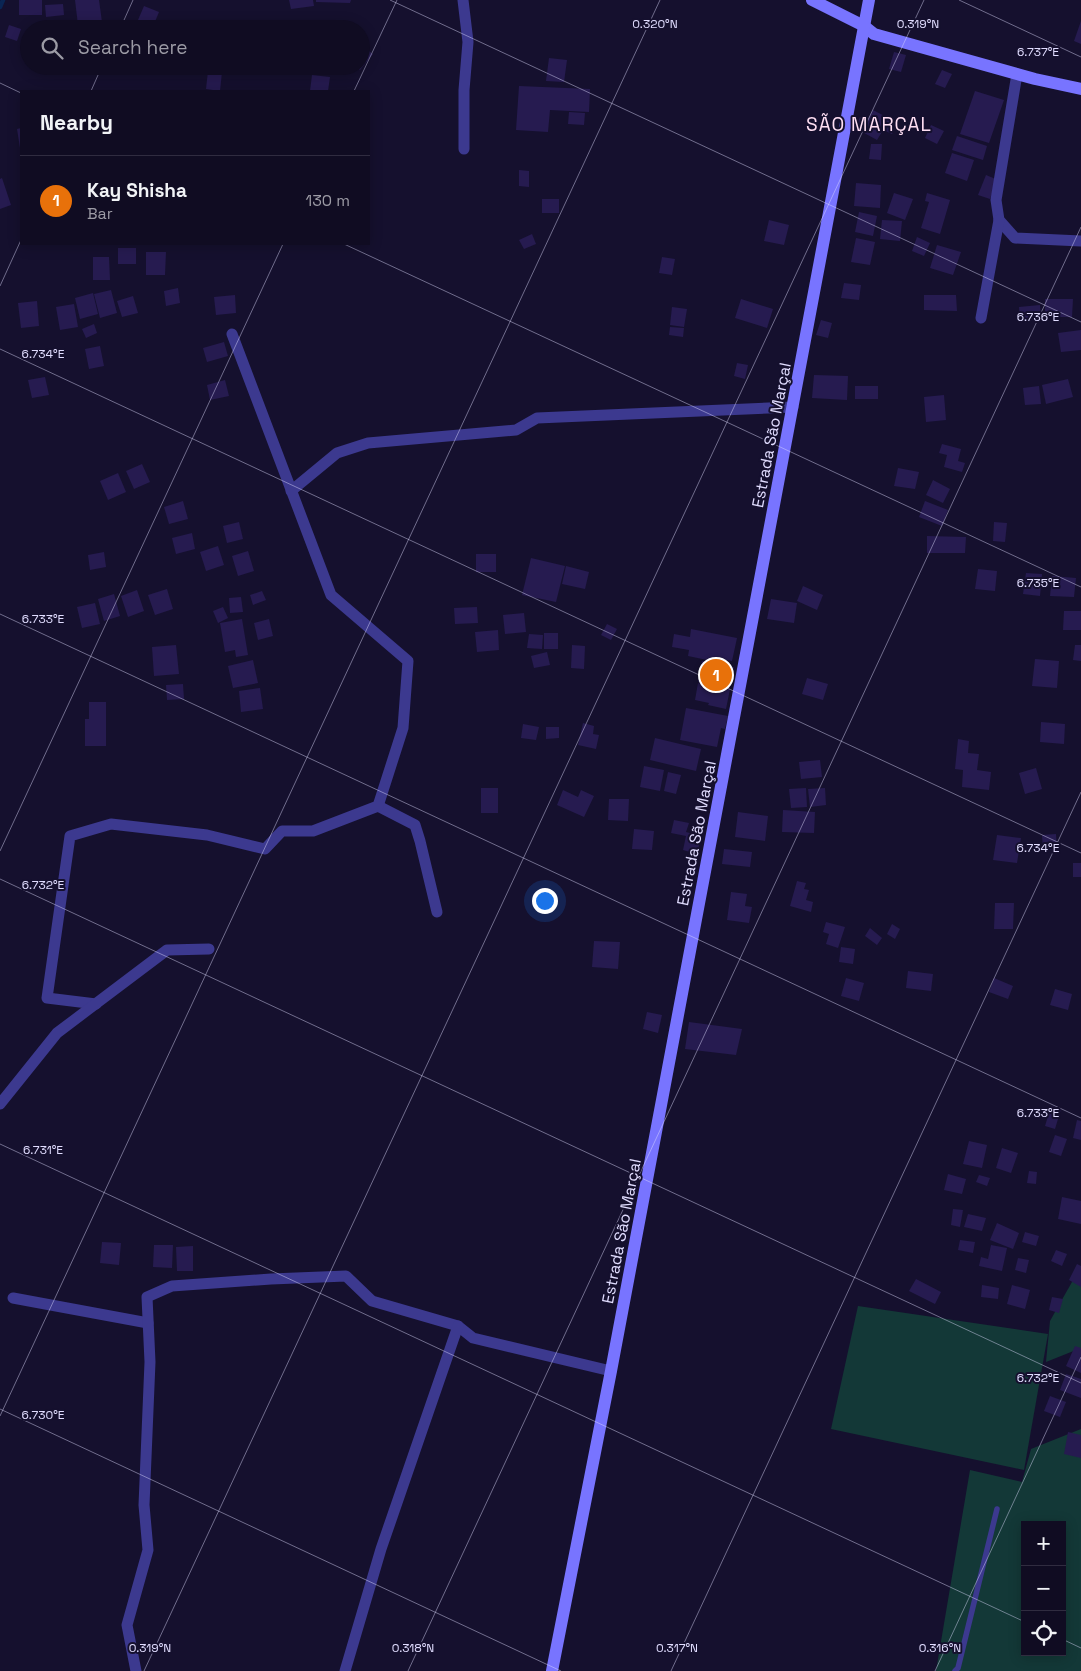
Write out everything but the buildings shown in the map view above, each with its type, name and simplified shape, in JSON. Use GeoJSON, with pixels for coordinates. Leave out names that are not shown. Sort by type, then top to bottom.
{"type":"FeatureCollection","features":[{"type":"Feature","properties":{"kind":"street"},"geometry":{"type":"LineString","coordinates":[[462,0],[468,42],[464,90],[464,149]]}},
{"type":"Feature","properties":{"kind":"street"},"geometry":{"type":"LineString","coordinates":[[812,0],[864,26],[874,34],[1018,74],[1081,89]]}},
{"type":"Feature","properties":{"kind":"street","name":"Estrada São Marçal"},"geometry":{"type":"LineString","coordinates":[[552,1671],[611,1371],[869,0]]}},
{"type":"Feature","properties":{"kind":"street"},"geometry":{"type":"LineString","coordinates":[[981,318],[999,220],[996,200],[1018,74]]}},
{"type":"Feature","properties":{"kind":"street"},"geometry":{"type":"LineString","coordinates":[[999,220],[1015,238],[1081,242]]}},
{"type":"Feature","properties":{"kind":"street"},"geometry":{"type":"LineString","coordinates":[[232,334],[331,595],[408,661],[404,728],[378,806]]}},
{"type":"Feature","properties":{"kind":"street"},"geometry":{"type":"LineString","coordinates":[[291,491],[337,453],[368,443],[516,430],[537,418],[793,408]]}},
{"type":"Feature","properties":{"kind":"street"},"geometry":{"type":"LineString","coordinates":[[96,1004],[47,998],[70,836],[111,824],[207,835],[265,849],[282,831],[313,831],[378,806],[414,824],[420,841],[436,912]]}},
{"type":"Feature","properties":{"kind":"street"},"geometry":{"type":"LineString","coordinates":[[0,1104],[57,1033],[168,950],[209,949]]}},
{"type":"Feature","properties":{"kind":"street"},"geometry":{"type":"LineString","coordinates":[[136,1671],[127,1625],[148,1550],[144,1505],[150,1362],[147,1297],[172,1286],[346,1276],[372,1301],[458,1326],[474,1338],[611,1371]]}},
{"type":"Feature","properties":{"kind":"street"},"geometry":{"type":"LineString","coordinates":[[13,1298],[148,1323]]}},
{"type":"Feature","properties":{"kind":"street"},"geometry":{"type":"LineString","coordinates":[[345,1671],[381,1549],[458,1326]]}},
{"type":"Feature","properties":{"kind":"lane"},"geometry":{"type":"LineString","coordinates":[[955,1671],[958,1668],[997,1509]]}},
{"type":"Feature","properties":{"kind":"green space"},"geometry":{"type":"Polygon","coordinates":[[[1081,1266],[1081,1348],[1046,1362],[1050,1321],[1081,1266]]]}},
{"type":"Feature","properties":{"kind":"green space"},"geometry":{"type":"Polygon","coordinates":[[[858,1306],[1048,1334],[1024,1470],[831,1429],[858,1306]]]}},
{"type":"Feature","properties":{"kind":"green space"},"geometry":{"type":"Polygon","coordinates":[[[1081,1429],[1081,1671],[936,1671],[970,1470],[1022,1482],[1031,1449],[1081,1429]]]}},
{"type":"Feature","properties":{"kind":"waterway"},"geometry":{"type":"LineString","coordinates":[[0,7],[3,0]]}},
{"type":"Feature","properties":{"kind":"place","name":"Kay Shisha"},"geometry":{"type":"Point","coordinates":[716,675]}},
{"type":"Feature","properties":{"kind":"district","name":"SÃO MARÇAL"},"geometry":{"type":"Point","coordinates":[869,124]}}]}
